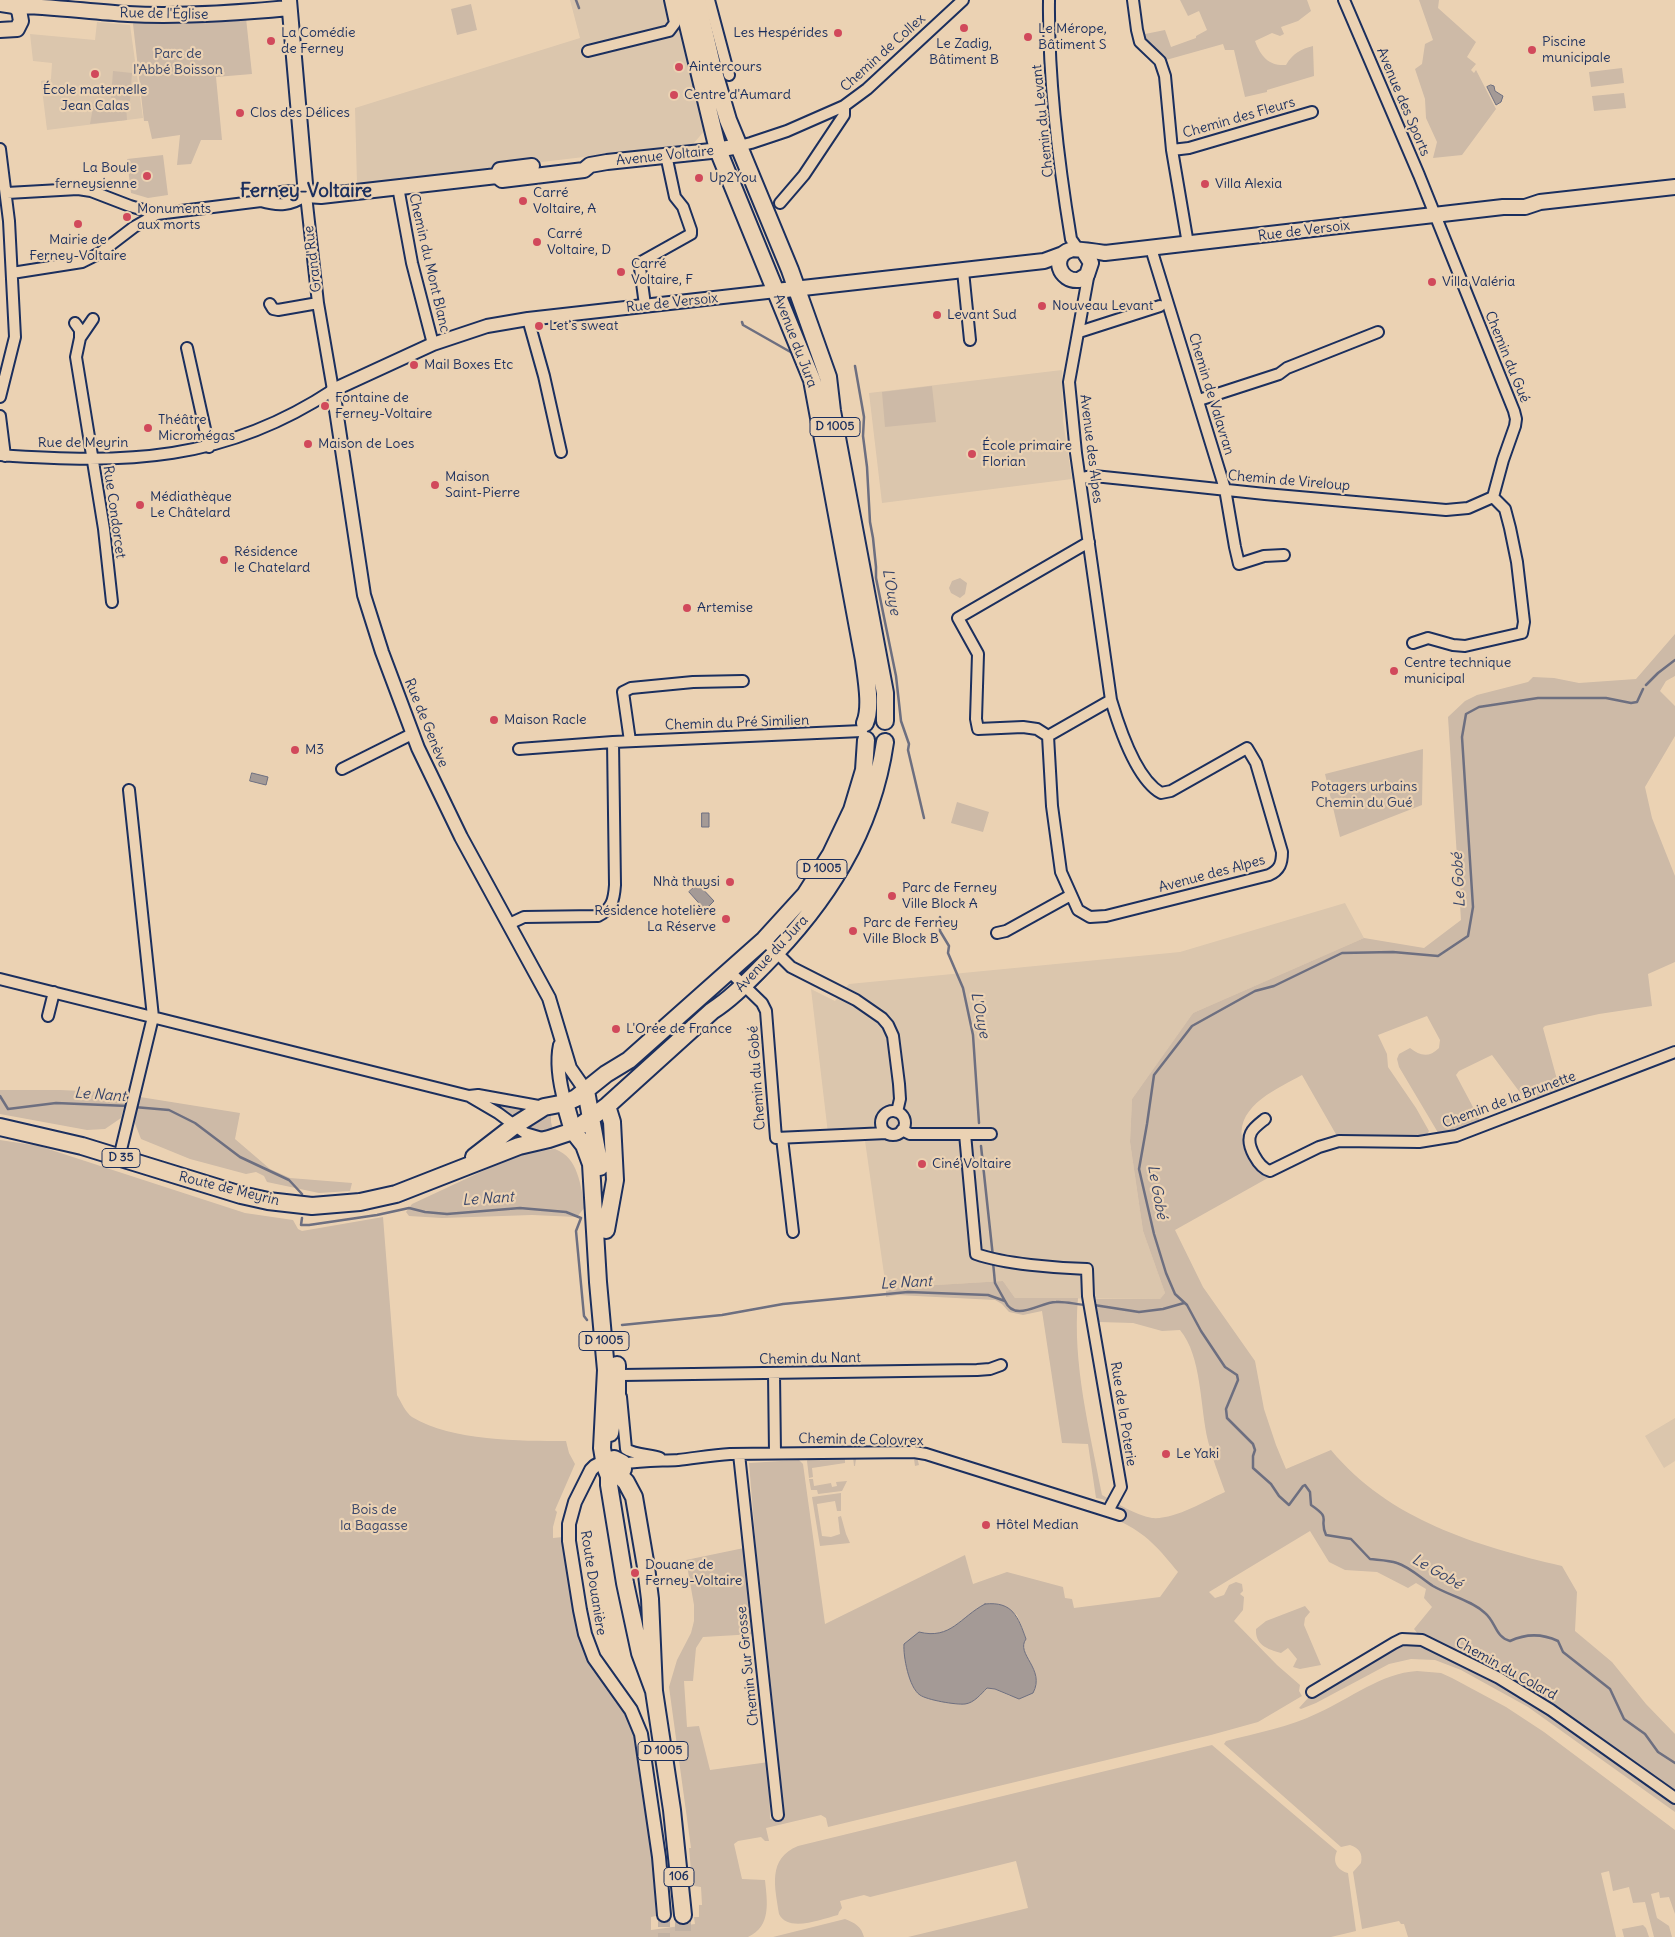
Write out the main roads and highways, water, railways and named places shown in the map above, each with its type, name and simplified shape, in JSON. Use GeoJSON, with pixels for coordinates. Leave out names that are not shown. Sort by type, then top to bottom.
{"type":"FeatureCollection","features":[{"type":"Feature","properties":{"kind":"main road","name":"Avenue du Jura"},"geometry":{"type":"LineString","coordinates":[[565,1103],[586,1091],[606,1074],[629,1060],[764,940],[805,895],[832,854],[852,810],[861,784],[865,762],[864,731],[867,714],[867,689],[864,660],[812,380],[718,150],[682,0]]}},
{"type":"Feature","properties":{"kind":"main road","name":"Avenue du Jura"},"geometry":{"type":"LineString","coordinates":[[697,0],[716,81],[728,120],[797,289],[829,384],[832,411],[885,693],[885,721]]}},
{"type":"Feature","properties":{"kind":"main road","name":"Rue de l'Église"},"geometry":{"type":"LineString","coordinates":[[6,3],[128,14],[193,16],[289,4]]}},
{"type":"Feature","properties":{"kind":"main road"},"geometry":{"type":"LineString","coordinates":[[6,3],[19,10],[21,21]]}},
{"type":"Feature","properties":{"kind":"main road","name":"Grand'Rue"},"geometry":{"type":"LineString","coordinates":[[289,4],[306,195]]}},
{"type":"Feature","properties":{"kind":"main road"},"geometry":{"type":"LineString","coordinates":[[0,30],[17,29],[25,16],[39,7]]}},
{"type":"Feature","properties":{"kind":"main road","name":"Avenue Voltaire"},"geometry":{"type":"LineString","coordinates":[[306,195],[321,196],[497,176],[502,180],[584,170],[590,165],[739,146]]}},
{"type":"Feature","properties":{"kind":"main road","name":"Rue de Versoix"},"geometry":{"type":"LineString","coordinates":[[776,291],[1044,261],[1073,249],[1106,253],[1503,207],[1525,207],[1540,202],[1675,187]]}},
{"type":"Feature","properties":{"kind":"main road"},"geometry":{"type":"LineString","coordinates":[[1065,276],[1059,262],[1073,249],[1090,259],[1090,270]]}},
{"type":"Feature","properties":{"kind":"main road"},"geometry":{"type":"LineString","coordinates":[[1044,261],[1065,276],[1079,280],[1086,276],[1106,253]]}},
{"type":"Feature","properties":{"kind":"main road"},"geometry":{"type":"LineString","coordinates":[[885,721],[873,718],[864,731],[874,745],[885,742]]}},
{"type":"Feature","properties":{"kind":"main road","name":"D 1005"},"geometry":{"type":"LineString","coordinates":[[885,721],[888,724],[890,733],[885,742]]}},
{"type":"Feature","properties":{"kind":"main road","name":"Avenue du Jura"},"geometry":{"type":"LineString","coordinates":[[573,1131],[607,1106],[712,1011],[729,999],[776,953],[815,908],[844,864],[854,844],[871,800],[885,742]]}},
{"type":"Feature","properties":{"kind":"main road"},"geometry":{"type":"LineString","coordinates":[[586,1091],[591,1118]]}},
{"type":"Feature","properties":{"kind":"main road"},"geometry":{"type":"LineString","coordinates":[[565,1103],[573,1131]]}},
{"type":"Feature","properties":{"kind":"main road","name":"Route de Meyrin"},"geometry":{"type":"LineString","coordinates":[[458,1168],[514,1126],[544,1107],[565,1103]]}},
{"type":"Feature","properties":{"kind":"main road","name":"D 1005"},"geometry":{"type":"LineString","coordinates":[[606,1230],[615,1180],[612,1122],[607,1106]]}},
{"type":"Feature","properties":{"kind":"main road","name":"D 1005"},"geometry":{"type":"LineString","coordinates":[[591,1118],[603,1187],[618,1376],[616,1410],[610,1433],[614,1467],[609,1485],[640,1653],[654,1692]]}},
{"type":"Feature","properties":{"kind":"main road","name":"Route de Meyrin"},"geometry":{"type":"LineString","coordinates":[[0,1127],[74,1144],[268,1202],[312,1206],[346,1204],[380,1198],[412,1188],[458,1168],[519,1146],[573,1131]]}},
{"type":"Feature","properties":{"kind":"main road","name":"D 1005"},"geometry":{"type":"LineString","coordinates":[[573,1131],[588,1153],[592,1175],[598,1282],[606,1370],[602,1448],[626,1482],[634,1497],[650,1599],[654,1692],[675,1838]]}},
{"type":"Feature","properties":{"kind":"main road","name":"106"},"geometry":{"type":"LineString","coordinates":[[675,1838],[683,1915]]}},
{"type":"Feature","properties":{"kind":"waterway","name":"L'Ouye"},"geometry":{"type":"LineString","coordinates":[[576,0],[579,8]]}},
{"type":"Feature","properties":{"kind":"waterway","name":"L'Ouye"},"geometry":{"type":"LineString","coordinates":[[742,322],[743,325],[794,354]]}},
{"type":"Feature","properties":{"kind":"waterway","name":"L'Ouye"},"geometry":{"type":"LineString","coordinates":[[855,366],[864,417],[863,436],[876,578],[896,676],[901,721],[909,744],[908,750],[924,818]]}},
{"type":"Feature","properties":{"kind":"waterway","name":"Le Gobé"},"geometry":{"type":"LineString","coordinates":[[1646,685],[1675,660]]}},
{"type":"Feature","properties":{"kind":"waterway","name":"Le Gobé"},"geometry":{"type":"LineString","coordinates":[[1643,689],[1637,702],[1631,703],[1606,698],[1538,698],[1479,707],[1466,714],[1462,737],[1473,907],[1468,936],[1438,956],[1393,952],[1342,953],[1274,986],[1255,991],[1192,1026],[1154,1075],[1139,1169],[1154,1234],[1166,1273],[1175,1294],[1187,1305],[1201,1331],[1225,1367],[1237,1375],[1238,1380],[1226,1409],[1227,1418],[1253,1444],[1255,1450],[1253,1468],[1271,1484],[1279,1496],[1289,1505],[1305,1485],[1310,1492],[1311,1505],[1322,1513],[1326,1535],[1351,1539],[1370,1559],[1391,1561],[1402,1565],[1433,1586],[1473,1605],[1489,1617],[1498,1633],[1505,1639],[1510,1641],[1533,1635],[1558,1641],[1563,1652],[1610,1689],[1624,1719],[1645,1734],[1658,1752],[1675,1763]]}},
{"type":"Feature","properties":{"kind":"waterway","name":"L'Ouye"},"geometry":{"type":"LineString","coordinates":[[940,917],[940,931],[949,946],[948,953],[963,988],[973,1035],[979,1123]]}},
{"type":"Feature","properties":{"kind":"waterway","name":"Le Nant"},"geometry":{"type":"LineString","coordinates":[[0,1096],[8,1109],[56,1103],[128,1106]]}},
{"type":"Feature","properties":{"kind":"waterway","name":"Le Nant"},"geometry":{"type":"LineString","coordinates":[[134,1107],[169,1110],[195,1123],[240,1157],[289,1180],[302,1194]]}},
{"type":"Feature","properties":{"kind":"waterway","name":"L'Ouye"},"geometry":{"type":"LineString","coordinates":[[981,1146],[993,1257]]}},
{"type":"Feature","properties":{"kind":"waterway","name":"Le Nant"},"geometry":{"type":"LineString","coordinates":[[302,1218],[301,1225],[309,1225],[377,1215],[409,1208],[447,1214],[520,1208],[566,1212],[581,1218],[576,1231],[584,1316],[587,1320]]}},
{"type":"Feature","properties":{"kind":"waterway","name":"L'Ouye"},"geometry":{"type":"LineString","coordinates":[[993,1262],[995,1283],[1005,1301]]}},
{"type":"Feature","properties":{"kind":"waterway","name":"Le Nant"},"geometry":{"type":"LineString","coordinates":[[622,1325],[722,1315],[783,1304],[908,1292],[988,1295],[1005,1301],[1009,1307],[1021,1311],[1056,1302],[1088,1305]]}},
{"type":"Feature","properties":{"kind":"waterway","name":"Le Nant"},"geometry":{"type":"LineString","coordinates":[[1094,1305],[1139,1312],[1163,1309],[1184,1303]]}},
{"type":"Feature","properties":{"kind":"tunnel"},"geometry":{"type":"LineString","coordinates":[[664,1915],[664,1937]]}},
{"type":"Feature","properties":{"kind":"tunnel"},"geometry":{"type":"LineString","coordinates":[[683,1915],[683,1937]]}},
{"type":"Feature","properties":{"kind":"place","name":"Le Zadig, Bâtiment B"},"geometry":{"type":"Point","coordinates":[964,28]}},
{"type":"Feature","properties":{"kind":"place","name":"Les Hespérides"},"geometry":{"type":"Point","coordinates":[838,33]}},
{"type":"Feature","properties":{"kind":"place","name":"Le Mérope, Bâtiment S"},"geometry":{"type":"Point","coordinates":[1028,37]}},
{"type":"Feature","properties":{"kind":"place","name":"La Comédie de Ferney"},"geometry":{"type":"Point","coordinates":[271,41]}},
{"type":"Feature","properties":{"kind":"place","name":"Piscine municipale"},"geometry":{"type":"Point","coordinates":[1532,50]}},
{"type":"Feature","properties":{"kind":"place","name":"Aintercours"},"geometry":{"type":"Point","coordinates":[679,67]}},
{"type":"Feature","properties":{"kind":"place","name":"École maternelle Jean Calas"},"geometry":{"type":"Point","coordinates":[95,74]}},
{"type":"Feature","properties":{"kind":"place","name":"Centre d'Aumard"},"geometry":{"type":"Point","coordinates":[674,95]}},
{"type":"Feature","properties":{"kind":"place","name":"Clos des Délices"},"geometry":{"type":"Point","coordinates":[240,113]}},
{"type":"Feature","properties":{"kind":"place","name":"La Boule ferneysienne"},"geometry":{"type":"Point","coordinates":[147,176]}},
{"type":"Feature","properties":{"kind":"place","name":"Up2You"},"geometry":{"type":"Point","coordinates":[699,178]}},
{"type":"Feature","properties":{"kind":"place","name":"Villa Alexia"},"geometry":{"type":"Point","coordinates":[1205,184]}},
{"type":"Feature","properties":{"kind":"place","name":"Carré Voltaire, A"},"geometry":{"type":"Point","coordinates":[523,201]}},
{"type":"Feature","properties":{"kind":"place","name":"Monuments aux morts"},"geometry":{"type":"Point","coordinates":[127,217]}},
{"type":"Feature","properties":{"kind":"place","name":"Mairie de Ferney-Voltaire"},"geometry":{"type":"Point","coordinates":[78,224]}},
{"type":"Feature","properties":{"kind":"place","name":"Carré Voltaire, D"},"geometry":{"type":"Point","coordinates":[537,242]}},
{"type":"Feature","properties":{"kind":"place","name":"Carré Voltaire, F"},"geometry":{"type":"Point","coordinates":[621,272]}},
{"type":"Feature","properties":{"kind":"place","name":"Villa Valéria"},"geometry":{"type":"Point","coordinates":[1432,282]}},
{"type":"Feature","properties":{"kind":"place","name":"Nouveau Levant"},"geometry":{"type":"Point","coordinates":[1042,306]}},
{"type":"Feature","properties":{"kind":"place","name":"Levant Sud"},"geometry":{"type":"Point","coordinates":[937,315]}},
{"type":"Feature","properties":{"kind":"place","name":"Let's sweat"},"geometry":{"type":"Point","coordinates":[539,326]}},
{"type":"Feature","properties":{"kind":"place","name":"Mail Boxes Etc"},"geometry":{"type":"Point","coordinates":[414,365]}},
{"type":"Feature","properties":{"kind":"place","name":"Fontaine de Ferney-Voltaire"},"geometry":{"type":"Point","coordinates":[325,406]}},
{"type":"Feature","properties":{"kind":"place","name":"Théâtre Micromégas"},"geometry":{"type":"Point","coordinates":[148,428]}},
{"type":"Feature","properties":{"kind":"place","name":"Maison de Loes"},"geometry":{"type":"Point","coordinates":[308,444]}},
{"type":"Feature","properties":{"kind":"place","name":"École primaire Florian"},"geometry":{"type":"Point","coordinates":[972,454]}},
{"type":"Feature","properties":{"kind":"place","name":"Maison Saint-Pierre"},"geometry":{"type":"Point","coordinates":[435,485]}},
{"type":"Feature","properties":{"kind":"place","name":"Médiathèque Le Châtelard"},"geometry":{"type":"Point","coordinates":[140,505]}},
{"type":"Feature","properties":{"kind":"place","name":"Résidence le Chatelard"},"geometry":{"type":"Point","coordinates":[224,560]}},
{"type":"Feature","properties":{"kind":"place","name":"Artemise"},"geometry":{"type":"Point","coordinates":[687,608]}},
{"type":"Feature","properties":{"kind":"place","name":"Centre technique municipal"},"geometry":{"type":"Point","coordinates":[1394,671]}},
{"type":"Feature","properties":{"kind":"place","name":"Maison Racle"},"geometry":{"type":"Point","coordinates":[494,720]}},
{"type":"Feature","properties":{"kind":"place","name":"M3"},"geometry":{"type":"Point","coordinates":[295,750]}},
{"type":"Feature","properties":{"kind":"place","name":"Nhà thuysi"},"geometry":{"type":"Point","coordinates":[730,882]}},
{"type":"Feature","properties":{"kind":"place","name":"Parc de Ferney Ville Block A"},"geometry":{"type":"Point","coordinates":[892,896]}},
{"type":"Feature","properties":{"kind":"place","name":"Résidence hotelière La Réserve"},"geometry":{"type":"Point","coordinates":[726,919]}},
{"type":"Feature","properties":{"kind":"place","name":"Parc de Ferney Ville Block B"},"geometry":{"type":"Point","coordinates":[853,931]}},
{"type":"Feature","properties":{"kind":"place","name":"L'Orée de France"},"geometry":{"type":"Point","coordinates":[616,1029]}},
{"type":"Feature","properties":{"kind":"place","name":"Ciné Voltaire"},"geometry":{"type":"Point","coordinates":[922,1164]}},
{"type":"Feature","properties":{"kind":"place","name":"Le Yaki"},"geometry":{"type":"Point","coordinates":[1166,1454]}},
{"type":"Feature","properties":{"kind":"place","name":"Hôtel Median"},"geometry":{"type":"Point","coordinates":[986,1525]}},
{"type":"Feature","properties":{"kind":"place","name":"Douane de Ferney-Voltaire"},"geometry":{"type":"Point","coordinates":[635,1573]}},
{"type":"Feature","properties":{"kind":"district","name":"Ferney-Voltaire"},"geometry":{"type":"Point","coordinates":[306,192]}},
{"type":"Feature","properties":{"kind":"park label","name":"Parc de l'Abbé Boisson"},"geometry":{"type":"Point","coordinates":[178,62]}},
{"type":"Feature","properties":{"kind":"park label","name":"Potagers urbains Chemin du Gué"},"geometry":{"type":"Point","coordinates":[1364,796]}},
{"type":"Feature","properties":{"kind":"park label","name":"Bois de la Bagasse"},"geometry":{"type":"Point","coordinates":[374,1518]}}]}
